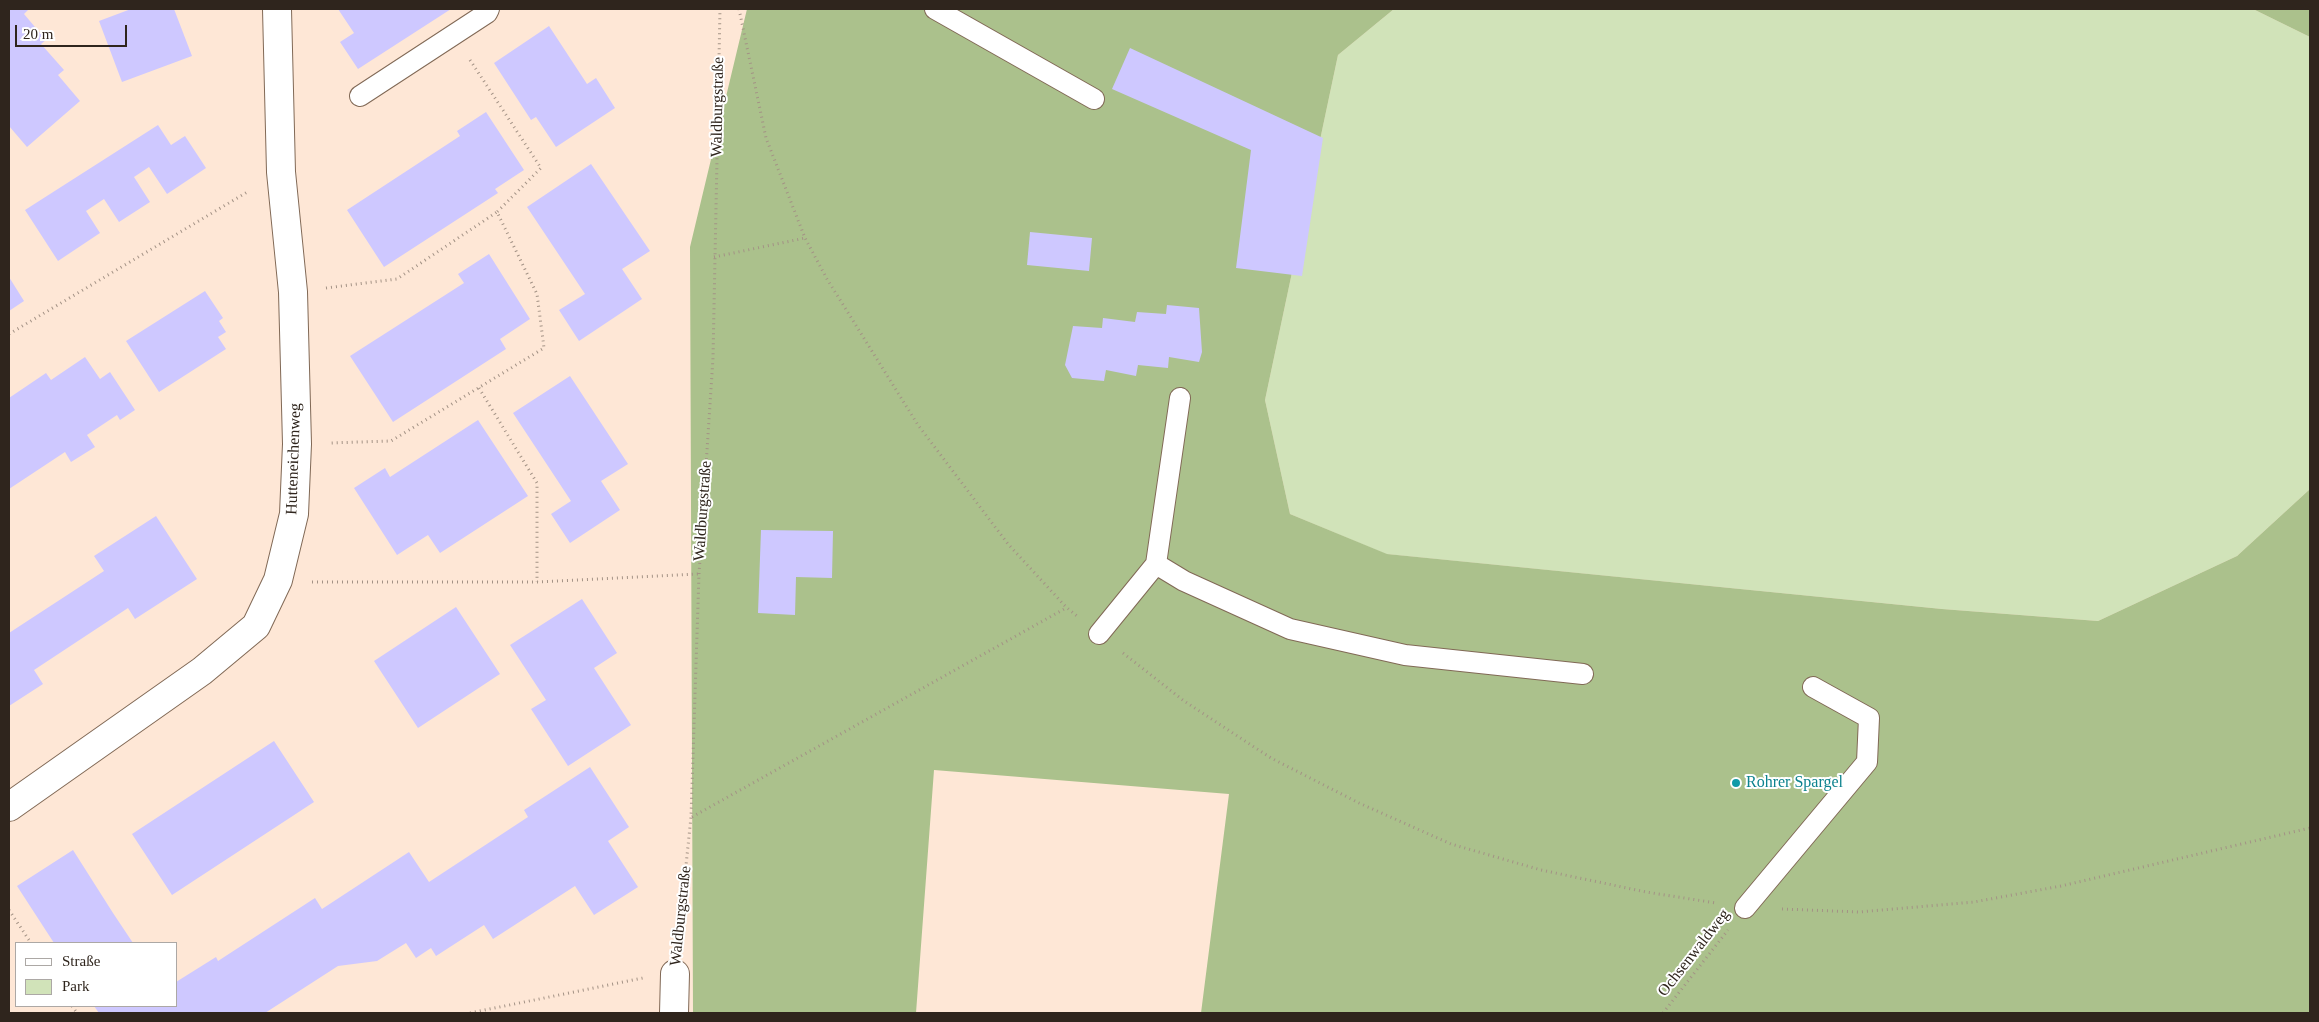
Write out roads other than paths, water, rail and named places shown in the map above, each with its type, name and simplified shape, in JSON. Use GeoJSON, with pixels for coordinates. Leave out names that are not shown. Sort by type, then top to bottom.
{"type":"FeatureCollection","features":[{"type":"Feature","properties":{"kind":"street","name":"Hutteneichenweg"},"geometry":{"type":"LineString","coordinates":[[9,807],[209,665],[256,626],[278,580],[294,514],[298,444],[293,292],[281,172],[277,9]]}},
{"type":"Feature","properties":{"kind":"street","name":"Waldburgstraße"},"geometry":{"type":"LineString","coordinates":[[674,1013],[675,974]]}},
{"type":"Feature","properties":{"kind":"lane"},"geometry":{"type":"LineString","coordinates":[[360,96],[490,9]]}},
{"type":"Feature","properties":{"kind":"lane"},"geometry":{"type":"LineString","coordinates":[[934,9],[1094,99]]}},
{"type":"Feature","properties":{"kind":"lane"},"geometry":{"type":"LineString","coordinates":[[1099,634],[1156,564],[1180,398]]}},
{"type":"Feature","properties":{"kind":"lane"},"geometry":{"type":"LineString","coordinates":[[1156,564],[1184,581],[1290,629],[1404,654],[1583,674]]}},
{"type":"Feature","properties":{"kind":"lane"},"geometry":{"type":"LineString","coordinates":[[1745,908],[1867,762],[1869,718],[1813,687]]}},
{"type":"Feature","properties":{"kind":"place","name":"Rohrer Spargel"},"geometry":{"type":"Point","coordinates":[1736,783]}}]}
